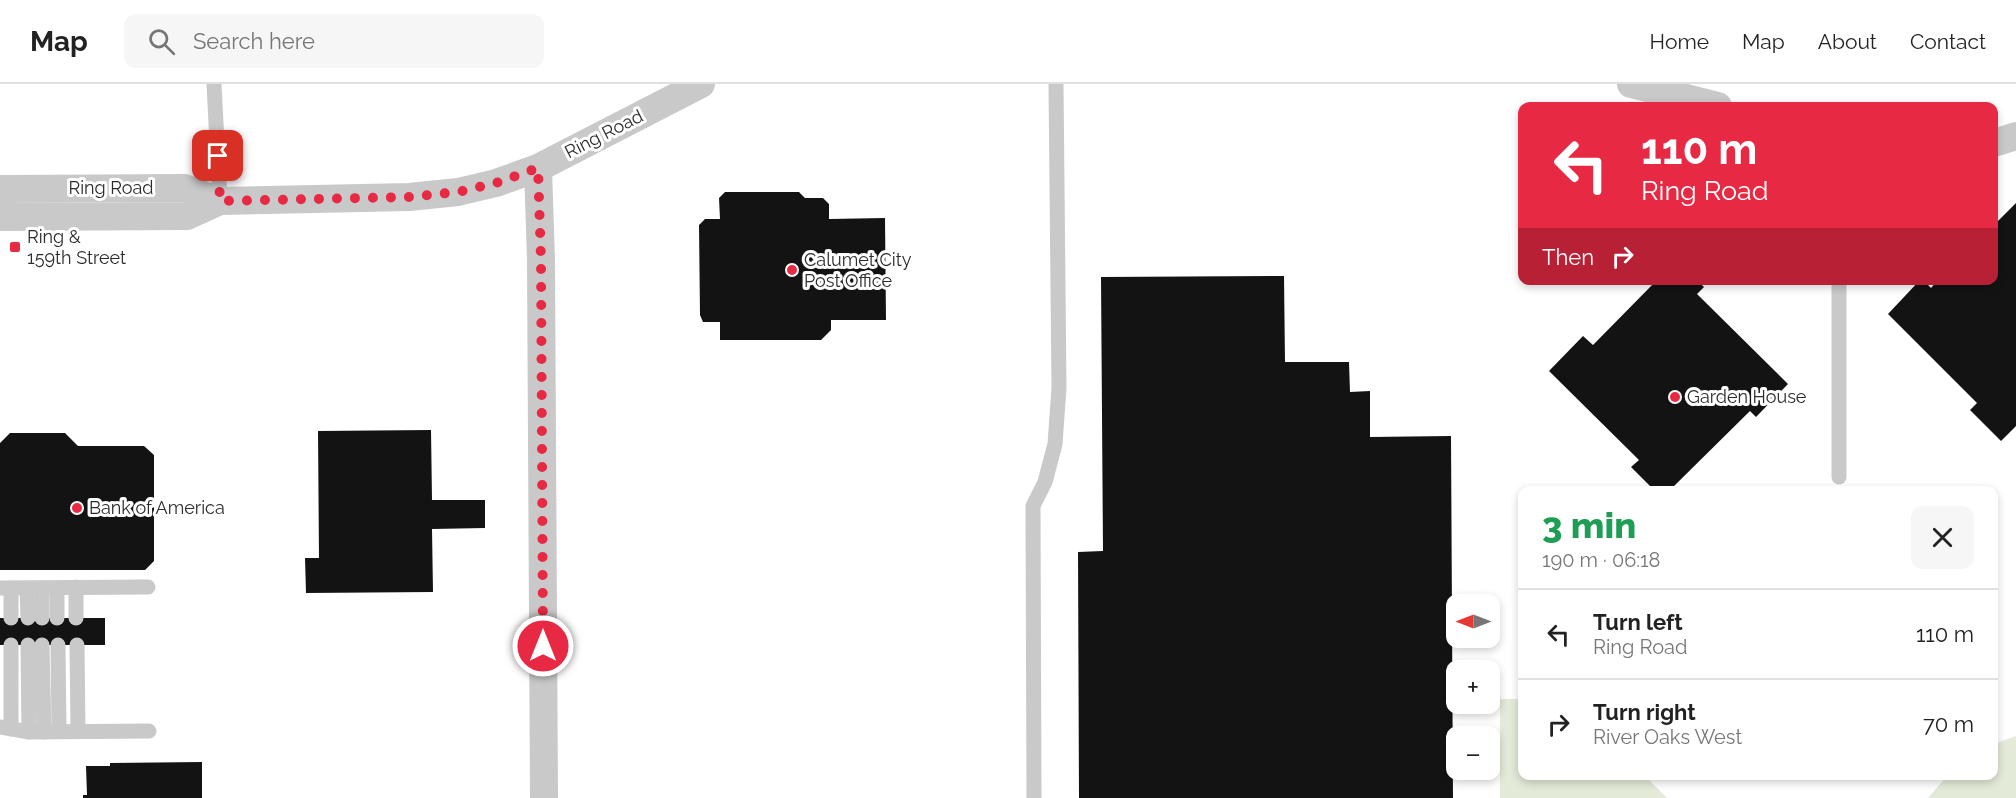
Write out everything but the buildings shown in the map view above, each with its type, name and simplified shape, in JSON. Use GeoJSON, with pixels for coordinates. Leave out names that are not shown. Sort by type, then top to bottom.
{"type":"FeatureCollection","features":[{"type":"Feature","properties":{"kind":"street","name":"Ring Road"},"geometry":{"type":"LineString","coordinates":[[0,189],[185,188],[220,201],[409,197],[458,192],[496,183],[538,168],[701,84]]}},
{"type":"Feature","properties":{"kind":"street"},"geometry":{"type":"LineString","coordinates":[[1631,84],[1702,102]]}},
{"type":"Feature","properties":{"kind":"street"},"geometry":{"type":"LineString","coordinates":[[1998,142],[2016,136]]}},
{"type":"Feature","properties":{"kind":"street"},"geometry":{"type":"LineString","coordinates":[[538,168],[541,260],[544,798]]}},
{"type":"Feature","properties":{"kind":"street","name":"Ring Road"},"geometry":{"type":"LineString","coordinates":[[0,217],[187,216],[220,201]]}},
{"type":"Feature","properties":{"kind":"lane"},"geometry":{"type":"LineString","coordinates":[[214,84],[220,201]]}},
{"type":"Feature","properties":{"kind":"lane"},"geometry":{"type":"LineString","coordinates":[[1034,798],[1033,506],[1045,482],[1055,444],[1059,388],[1056,84]]}},
{"type":"Feature","properties":{"kind":"lane"},"geometry":{"type":"LineString","coordinates":[[1839,285],[1839,477]]}},
{"type":"Feature","properties":{"kind":"lane"},"geometry":{"type":"LineString","coordinates":[[76,587],[76,618]]}},
{"type":"Feature","properties":{"kind":"lane"},"geometry":{"type":"LineString","coordinates":[[11,618],[5,588],[148,587]]}},
{"type":"Feature","properties":{"kind":"lane"},"geometry":{"type":"LineString","coordinates":[[42,588],[42,618],[42,588]]}},
{"type":"Feature","properties":{"kind":"lane"},"geometry":{"type":"LineString","coordinates":[[11,645],[6,728],[44,732],[149,731]]}},
{"type":"Feature","properties":{"kind":"lane"},"geometry":{"type":"LineString","coordinates":[[44,732],[43,645],[44,732]]}},
{"type":"Feature","properties":{"kind":"lane"},"geometry":{"type":"LineString","coordinates":[[77,645],[78,731]]}},
{"type":"Feature","properties":{"kind":"green space"},"geometry":{"type":"Polygon","coordinates":[[[1500,699],[1518,699],[1518,780],[1649,780],[1667,798],[1500,798],[1500,699]]]}},
{"type":"Feature","properties":{"kind":"green space"},"geometry":{"type":"Polygon","coordinates":[[[2016,736],[2016,798],[1928,798],[1944,780],[1998,780],[1998,743],[2016,736]]]}},
{"type":"Feature","properties":{"kind":"place","name":"Ring & 159th Street"},"geometry":{"type":"Point","coordinates":[15,247]}},
{"type":"Feature","properties":{"kind":"place","name":"Calumet City Post Office"},"geometry":{"type":"Point","coordinates":[792,270]}},
{"type":"Feature","properties":{"kind":"place","name":"Garden House"},"geometry":{"type":"Point","coordinates":[1675,397]}},
{"type":"Feature","properties":{"kind":"place","name":"Bank of America"},"geometry":{"type":"Point","coordinates":[77,508]}},
{"type":"Feature","properties":{"kind":"route"},"geometry":{"type":"LineString","coordinates":[[218,156],[220,201],[409,197],[458,192],[496,183],[538,168],[541,260],[543,646]]}}]}
